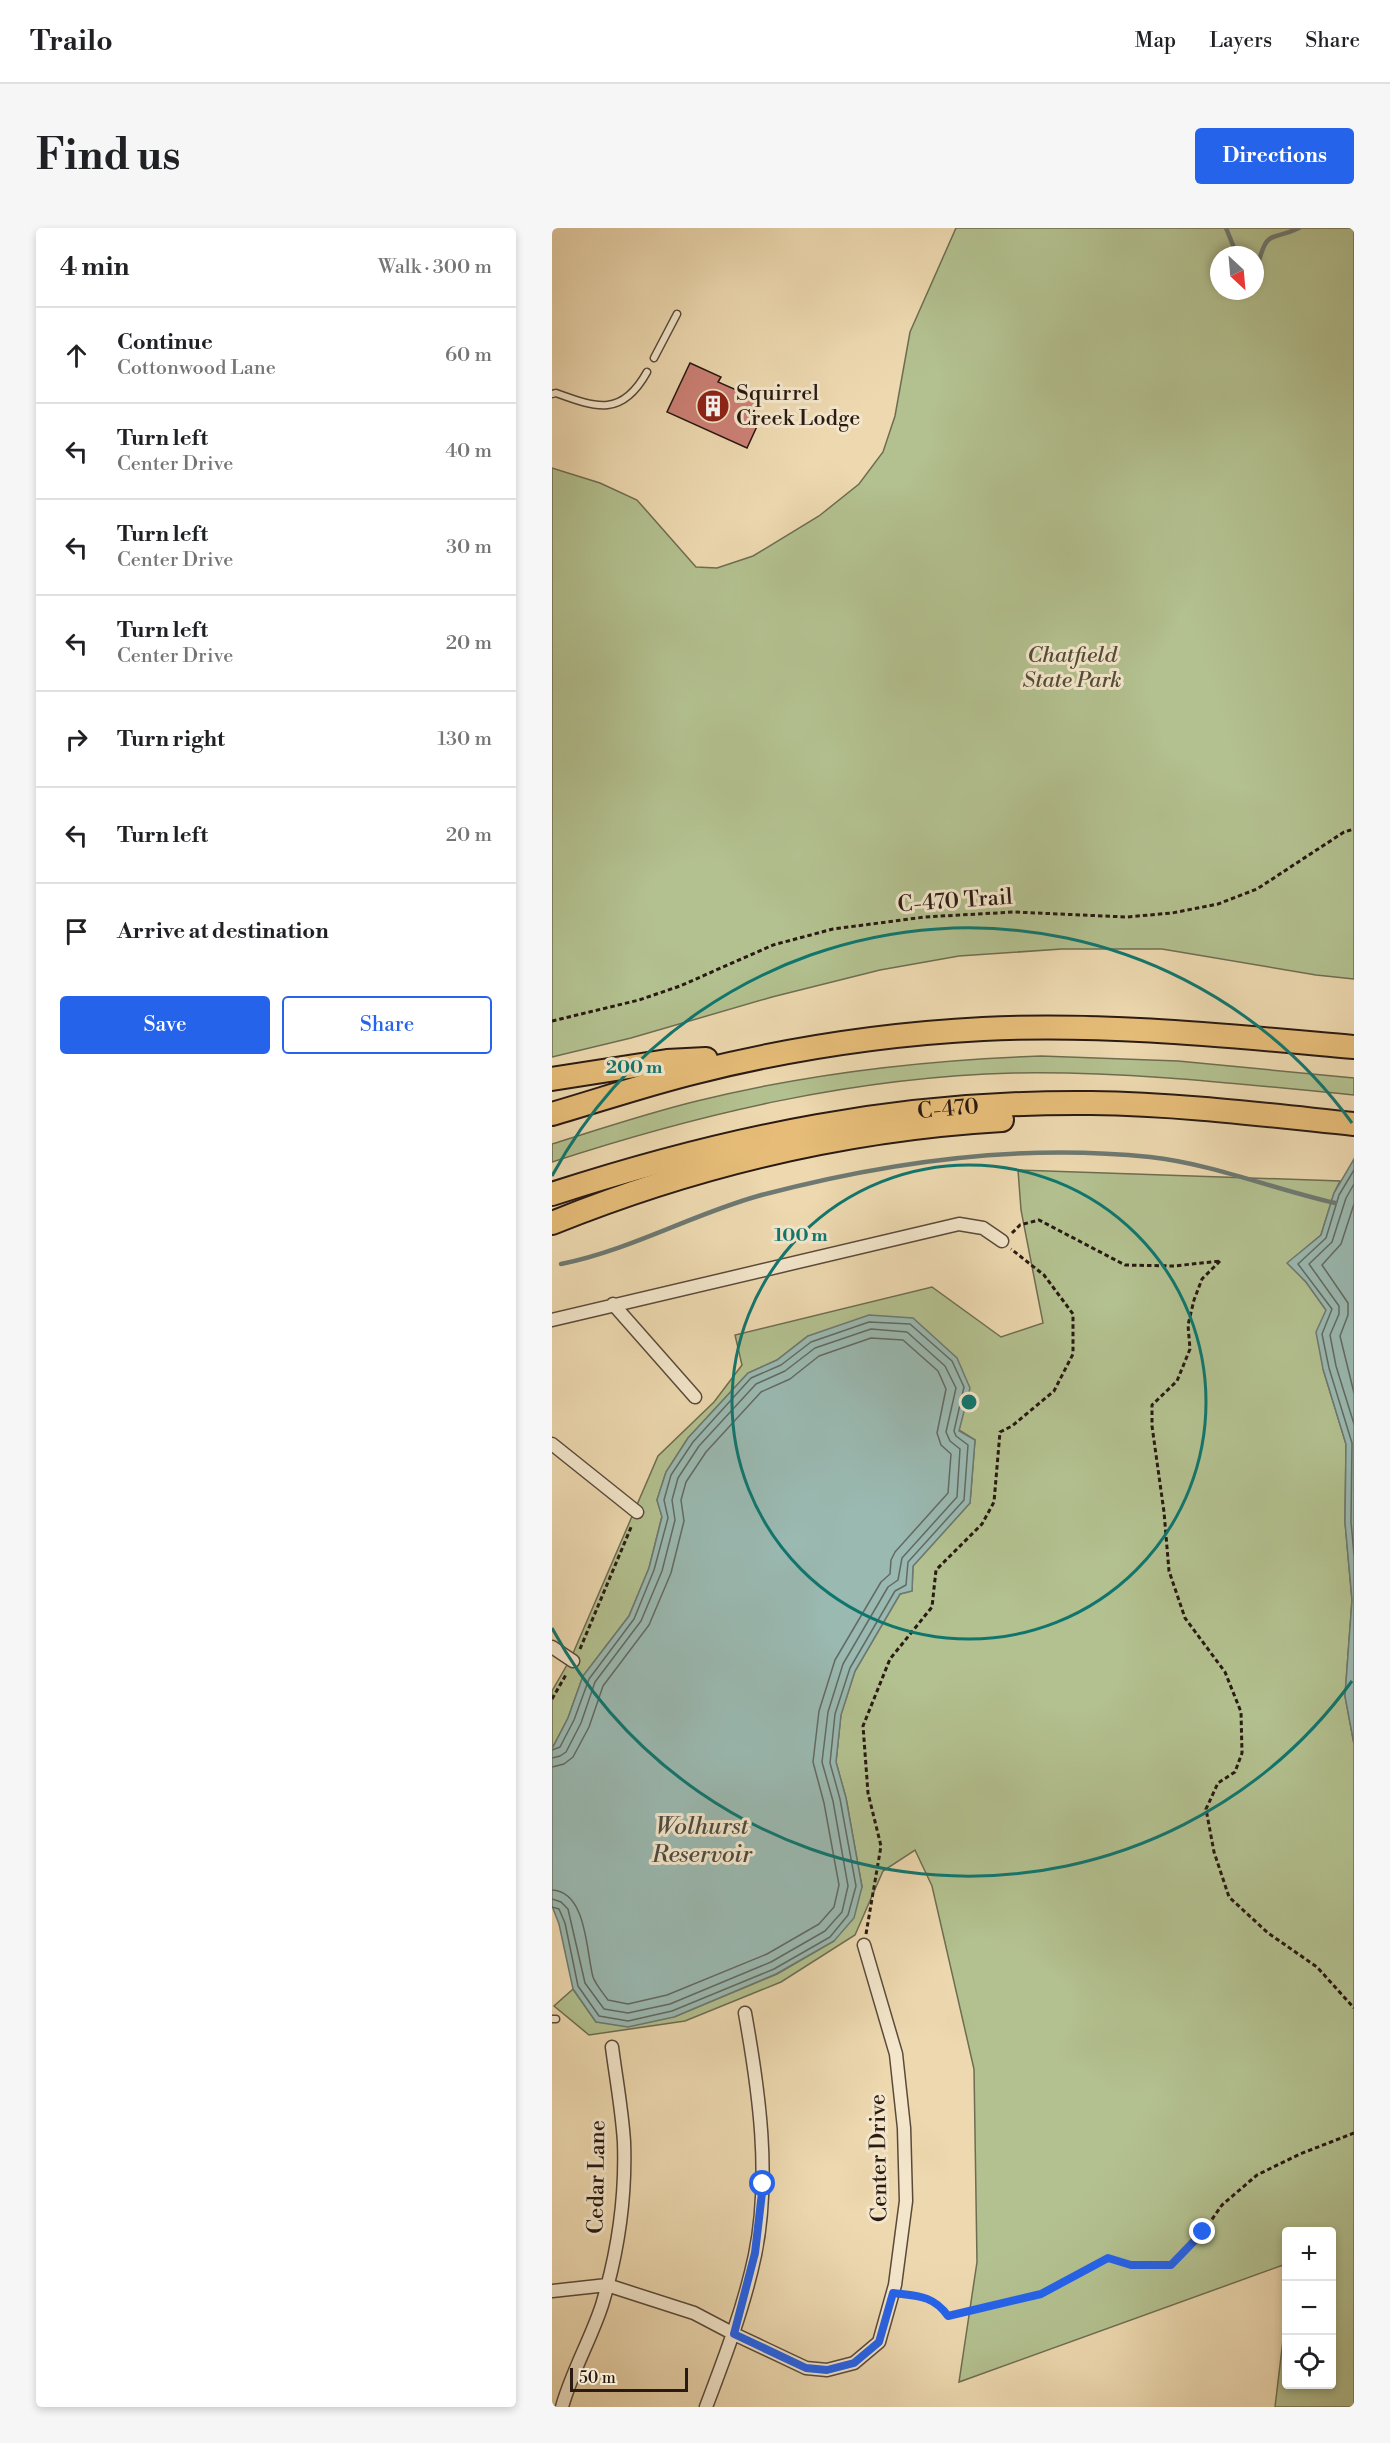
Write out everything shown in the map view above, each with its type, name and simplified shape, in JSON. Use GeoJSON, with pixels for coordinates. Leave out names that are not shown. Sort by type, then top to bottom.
{"type":"FeatureCollection","features":[{"type":"Feature","properties":{"kind":"highway"},"geometry":{"type":"LineString","coordinates":[[552,1114],[670,1078],[750,1061],[889,1038],[966,1030],[1035,1027],[1176,1031],[1354,1047]]}},
{"type":"Feature","properties":{"kind":"highway"},"geometry":{"type":"LineString","coordinates":[[552,1078],[690,1059],[750,1061]]}},
{"type":"Feature","properties":{"kind":"highway","name":"C-470"},"geometry":{"type":"LineString","coordinates":[[552,1194],[713,1146],[818,1125],[904,1112],[1009,1105],[1093,1103],[1156,1106],[1354,1124]]}},
{"type":"Feature","properties":{"kind":"highway"},"geometry":{"type":"LineString","coordinates":[[552,1223],[626,1194],[691,1174],[776,1152],[866,1135],[950,1124],[1038,1119],[1132,1118],[1220,1125],[1254,1114]]}},
{"type":"Feature","properties":{"kind":"street"},"geometry":{"type":"LineString","coordinates":[[552,1320],[959,1224],[983,1228],[1002,1241]]}},
{"type":"Feature","properties":{"kind":"street"},"geometry":{"type":"LineString","coordinates":[[613,1304],[694,1397]]}},
{"type":"Feature","properties":{"kind":"street"},"geometry":{"type":"LineString","coordinates":[[552,1444],[637,1512]]}},
{"type":"Feature","properties":{"kind":"street"},"geometry":{"type":"LineString","coordinates":[[552,1647],[573,1661]]}},
{"type":"Feature","properties":{"kind":"street","name":"Center Drive"},"geometry":{"type":"LineString","coordinates":[[552,2291],[607,2285],[694,2313],[806,2368],[827,2370],[854,2363],[879,2342],[893,2293],[906,2201],[904,2128],[896,2054],[864,1945]]}},
{"type":"Feature","properties":{"kind":"street"},"geometry":{"type":"LineString","coordinates":[[706,2407],[734,2334],[755,2253],[763,2184],[759,2105],[745,2013]]}},
{"type":"Feature","properties":{"kind":"street","name":"Cedar Lane"},"geometry":{"type":"LineString","coordinates":[[562,2407],[580,2353],[601,2307],[617,2246],[623,2193],[624,2141],[612,2047]]}},
{"type":"Feature","properties":{"kind":"lane"},"geometry":{"type":"LineString","coordinates":[[654,358],[677,314]]}},
{"type":"Feature","properties":{"kind":"lane"},"geometry":{"type":"LineString","coordinates":[[552,394],[556,393],[588,405],[606,406],[629,396],[647,372]]}},
{"type":"Feature","properties":{"kind":"path","name":"C-470 Trail"},"geometry":{"type":"LineString","coordinates":[[552,1021],[639,1000],[680,986],[773,945],[833,929],[925,917],[1014,912],[1127,917],[1172,913],[1218,904],[1257,889],[1344,832],[1354,829]]}},
{"type":"Feature","properties":{"kind":"path"},"geometry":{"type":"LineString","coordinates":[[864,1945],[880,1846],[868,1793],[863,1726],[890,1659],[932,1607],[936,1570],[982,1524],[994,1502],[1000,1432],[1012,1426],[1054,1390],[1073,1353],[1073,1314],[1044,1275],[1002,1241],[1020,1225],[1039,1220],[1125,1265],[1174,1266],[1220,1261],[1202,1279],[1188,1325],[1190,1349],[1177,1381],[1152,1405],[1152,1426],[1164,1512],[1169,1571],[1185,1618],[1225,1671],[1240,1712],[1242,1753],[1235,1772],[1218,1783],[1206,1809],[1214,1852],[1229,1897],[1268,1933],[1317,1967],[1354,2008]]}},
{"type":"Feature","properties":{"kind":"path"},"geometry":{"type":"LineString","coordinates":[[552,1699],[593,1621],[637,1512]]}},
{"type":"Feature","properties":{"kind":"path"},"geometry":{"type":"LineString","coordinates":[[893,2293],[922,2296],[940,2304],[948,2316],[1041,2294],[1108,2258],[1131,2265],[1171,2265],[1203,2232],[1222,2205],[1257,2175],[1300,2154],[1354,2133]]}},
{"type":"Feature","properties":{"kind":"green space","name":"Chatfield State Park"},"geometry":{"type":"Polygon","coordinates":[[[956,228],[1354,228],[1354,979],[1316,975],[1162,949],[1062,949],[959,956],[880,970],[772,997],[631,1038],[552,1057],[552,468],[600,483],[637,500],[696,567],[717,568],[753,556],[819,516],[859,484],[883,452],[895,416],[910,332],[956,228]]]}},
{"type":"Feature","properties":{"kind":"green space"},"geometry":{"type":"Polygon","coordinates":[[[1041,1056],[1178,1061],[1354,1078],[1354,1095],[1184,1079],[1099,1074],[1014,1073],[955,1076],[838,1090],[722,1113],[552,1162],[552,1144],[660,1111],[739,1091],[825,1076],[911,1065],[1041,1056]]]}},
{"type":"Feature","properties":{"kind":"green space"},"geometry":{"type":"Polygon","coordinates":[[[1018,1170],[1340,1181],[1321,1235],[1288,1263],[1306,1282],[1326,1310],[1323,1369],[1346,1444],[1345,1522],[1352,1600],[1345,1696],[1354,1744],[1354,2407],[1275,2407],[1282,2348],[1282,2389],[1336,2389],[1336,2227],[1282,2227],[1282,2265],[959,2382],[977,2262],[974,2069],[932,1886],[915,1850],[883,1871],[855,1935],[781,1982],[685,2021],[589,2035],[554,2006],[573,1989],[596,2022],[674,2017],[777,1974],[834,1941],[862,1887],[846,1798],[836,1762],[841,1714],[855,1671],[900,1594],[912,1591],[913,1566],[970,1503],[975,1440],[808,1336],[777,1360],[748,1373],[688,1438],[666,1472],[657,1500],[662,1516],[649,1568],[629,1616],[583,1676],[568,1718],[552,1749],[552,1691],[571,1658],[658,1456],[714,1402],[742,1365],[735,1335],[932,1287],[1001,1337],[1043,1323],[1021,1210],[1018,1170]]]}},
{"type":"Feature","properties":{"kind":"water"},"geometry":{"type":"Polygon","coordinates":[[[1354,1159],[1354,1744],[1345,1696],[1352,1600],[1345,1522],[1346,1444],[1323,1369],[1316,1332],[1326,1310],[1306,1282],[1287,1263],[1321,1235],[1334,1193],[1354,1159]]]}},
{"type":"Feature","properties":{"kind":"water","name":"Wolhurst Reservoir"},"geometry":{"type":"Polygon","coordinates":[[[869,1315],[913,1318],[957,1358],[970,1388],[959,1431],[975,1440],[970,1503],[913,1566],[912,1591],[900,1594],[855,1671],[841,1715],[836,1762],[846,1798],[862,1887],[854,1918],[834,1941],[776,1974],[674,2017],[628,2027],[596,2022],[573,1989],[559,1924],[552,1906],[552,1749],[568,1718],[583,1676],[629,1616],[649,1568],[662,1517],[657,1500],[666,1472],[688,1438],[748,1373],[777,1360],[808,1336],[869,1315]]]}},
{"type":"Feature","properties":{"kind":"building","name":"Squirrel Creek Lodge"},"geometry":{"type":"Polygon","coordinates":[[[690,363],[721,377],[718,382],[759,400],[750,420],[758,424],[747,448],[667,412],[690,363]]]}},
{"type":"Feature","properties":{"kind":"waterway"},"geometry":{"type":"LineString","coordinates":[[1226,228],[1233,246]]}},
{"type":"Feature","properties":{"kind":"waterway"},"geometry":{"type":"LineString","coordinates":[[1264,247],[1271,238],[1299,228]]}},
{"type":"Feature","properties":{"kind":"waterway"},"geometry":{"type":"LineString","coordinates":[[561,1264],[611,1250],[758,1196],[903,1165],[1001,1154],[1100,1153],[1173,1160],[1335,1203]]}},
{"type":"Feature","properties":{"kind":"place","name":"Squirrel Creek Lodge"},"geometry":{"type":"Point","coordinates":[713,406]}},
{"type":"Feature","properties":{"kind":"route"},"geometry":{"type":"LineString","coordinates":[[763,2184],[755,2253],[734,2334],[806,2368],[827,2370],[854,2363],[879,2342],[893,2293],[922,2296],[940,2304],[948,2316],[1041,2294],[1108,2258],[1131,2265],[1171,2265],[1203,2232]]}}]}
